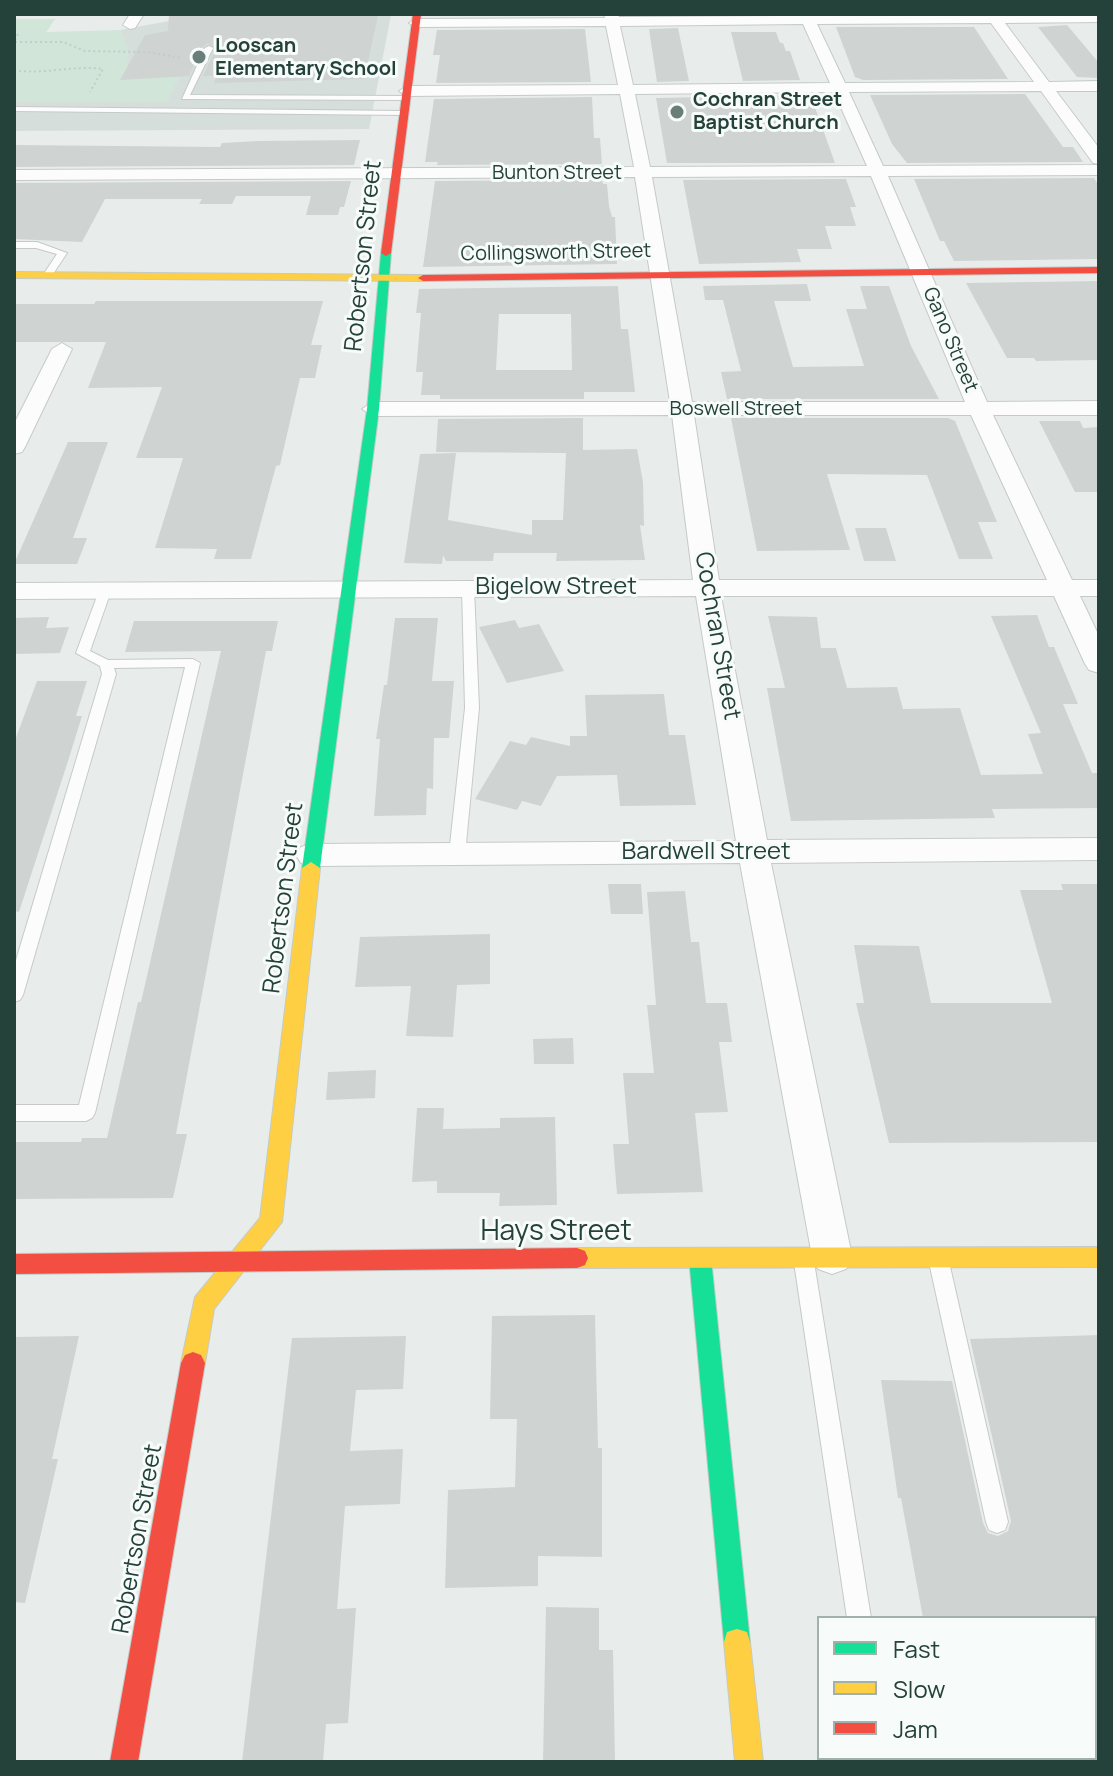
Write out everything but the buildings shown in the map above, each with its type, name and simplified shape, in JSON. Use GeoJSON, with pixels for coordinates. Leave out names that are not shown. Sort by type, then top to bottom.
{"type":"FeatureCollection","features":[{"type":"Feature","properties":{"kind":"street"},"geometry":{"type":"LineString","coordinates":[[993,16],[1099,159]]}},
{"type":"Feature","properties":{"kind":"street","name":"Gano Street"},"geometry":{"type":"LineString","coordinates":[[807,17],[877,170],[979,409],[1099,664]]}},
{"type":"Feature","properties":{"kind":"street"},"geometry":{"type":"LineString","coordinates":[[417,18],[1099,18]]}},
{"type":"Feature","properties":{"kind":"street","name":"Robertson Street"},"geometry":{"type":"LineString","coordinates":[[124,1762],[203,1305],[271,1222],[312,855],[373,409],[383,278],[417,18]]}},
{"type":"Feature","properties":{"kind":"street","name":"Cochran Street"},"geometry":{"type":"LineString","coordinates":[[612,18],[643,172],[682,409],[707,587],[832,1256]]}},
{"type":"Feature","properties":{"kind":"street"},"geometry":{"type":"LineString","coordinates":[[406,100],[624,89],[1099,86]]}},
{"type":"Feature","properties":{"kind":"street","name":"Bunton Street"},"geometry":{"type":"LineString","coordinates":[[14,175],[1099,170]]}},
{"type":"Feature","properties":{"kind":"street","name":"Collingsworth Street"},"geometry":{"type":"LineString","coordinates":[[14,275],[383,278],[1099,270]]}},
{"type":"Feature","properties":{"kind":"street"},"geometry":{"type":"LineString","coordinates":[[14,447],[62,349]]}},
{"type":"Feature","properties":{"kind":"street","name":"Boswell Street"},"geometry":{"type":"LineString","coordinates":[[373,409],[1099,408]]}},
{"type":"Feature","properties":{"kind":"street","name":"Bigelow Street"},"geometry":{"type":"LineString","coordinates":[[14,591],[1099,588]]}},
{"type":"Feature","properties":{"kind":"street","name":"Bardwell Street"},"geometry":{"type":"LineString","coordinates":[[312,855],[1099,849]]}},
{"type":"Feature","properties":{"kind":"street","name":"Hays Street"},"geometry":{"type":"LineString","coordinates":[[14,1264],[832,1256],[1099,1257]]}},
{"type":"Feature","properties":{"kind":"street"},"geometry":{"type":"LineString","coordinates":[[700,1258],[749,1762]]}},
{"type":"Feature","properties":{"kind":"lane"},"geometry":{"type":"LineString","coordinates":[[209,48],[185,97],[406,100]]}},
{"type":"Feature","properties":{"kind":"lane"},"geometry":{"type":"LineString","coordinates":[[14,109],[406,100]]}},
{"type":"Feature","properties":{"kind":"lane"},"geometry":{"type":"LineString","coordinates":[[14,245],[37,245],[62,253],[48,275]]}},
{"type":"Feature","properties":{"kind":"lane"},"geometry":{"type":"LineString","coordinates":[[457,854],[471,723],[472,683],[466,621],[468,588]]}},
{"type":"Feature","properties":{"kind":"lane"},"geometry":{"type":"LineString","coordinates":[[14,1113],[86,1113],[193,663],[106,664],[83,653],[105,591]]}},
{"type":"Feature","properties":{"kind":"lane"},"geometry":{"type":"LineString","coordinates":[[14,995],[109,674],[106,664]]}},
{"type":"Feature","properties":{"kind":"lane"},"geometry":{"type":"LineString","coordinates":[[804,1257],[859,1616]]}},
{"type":"Feature","properties":{"kind":"lane"},"geometry":{"type":"LineString","coordinates":[[937,1257],[997,1522]]}},
{"type":"Feature","properties":{"kind":"path"},"geometry":{"type":"LineString","coordinates":[[18,34],[14,42],[63,42],[85,51],[146,52],[174,58],[204,58]]}},
{"type":"Feature","properties":{"kind":"path"},"geometry":{"type":"LineString","coordinates":[[90,67],[102,52]]}},
{"type":"Feature","properties":{"kind":"path"},"geometry":{"type":"LineString","coordinates":[[14,70],[41,73],[63,68],[105,70],[92,90],[84,95]]}},
{"type":"Feature","properties":{"kind":"shaded area","name":"Looscan Elementary School"},"geometry":{"type":"Polygon","coordinates":[[[207,14],[391,15],[369,129],[14,131],[14,19],[55,19],[46,32],[109,32],[207,14]]]}},
{"type":"Feature","properties":{"kind":"green space"},"geometry":{"type":"Polygon","coordinates":[[[14,19],[55,19],[46,32],[121,30],[129,52],[126,63],[173,58],[181,74],[167,102],[14,102],[14,19]]]}},
{"type":"Feature","properties":{"kind":"traffic: fast"},"geometry":{"type":"LineString","coordinates":[[311,868],[373,409],[386,253]]}},
{"type":"Feature","properties":{"kind":"traffic: fast"},"geometry":{"type":"LineString","coordinates":[[700,1258],[737,1642]]}},
{"type":"Feature","properties":{"kind":"traffic: slow"},"geometry":{"type":"LineString","coordinates":[[14,275],[423,278]]}},
{"type":"Feature","properties":{"kind":"traffic: slow"},"geometry":{"type":"LineString","coordinates":[[193,1363],[203,1305],[271,1222],[311,868]]}},
{"type":"Feature","properties":{"kind":"traffic: slow"},"geometry":{"type":"LineString","coordinates":[[577,1258],[1099,1257]]}},
{"type":"Feature","properties":{"kind":"traffic: slow"},"geometry":{"type":"LineString","coordinates":[[737,1642],[749,1762]]}},
{"type":"Feature","properties":{"kind":"traffic: jam"},"geometry":{"type":"LineString","coordinates":[[386,253],[417,14]]}},
{"type":"Feature","properties":{"kind":"traffic: jam"},"geometry":{"type":"LineString","coordinates":[[423,278],[1099,270]]}},
{"type":"Feature","properties":{"kind":"traffic: jam"},"geometry":{"type":"LineString","coordinates":[[14,1264],[577,1258]]}},
{"type":"Feature","properties":{"kind":"traffic: jam"},"geometry":{"type":"LineString","coordinates":[[124,1762],[193,1363]]}},
{"type":"Feature","properties":{"kind":"place","name":"Looscan Elementary School"},"geometry":{"type":"Point","coordinates":[199,57]}},
{"type":"Feature","properties":{"kind":"place","name":"Cochran Street Baptist Church"},"geometry":{"type":"Point","coordinates":[677,112]}}]}
